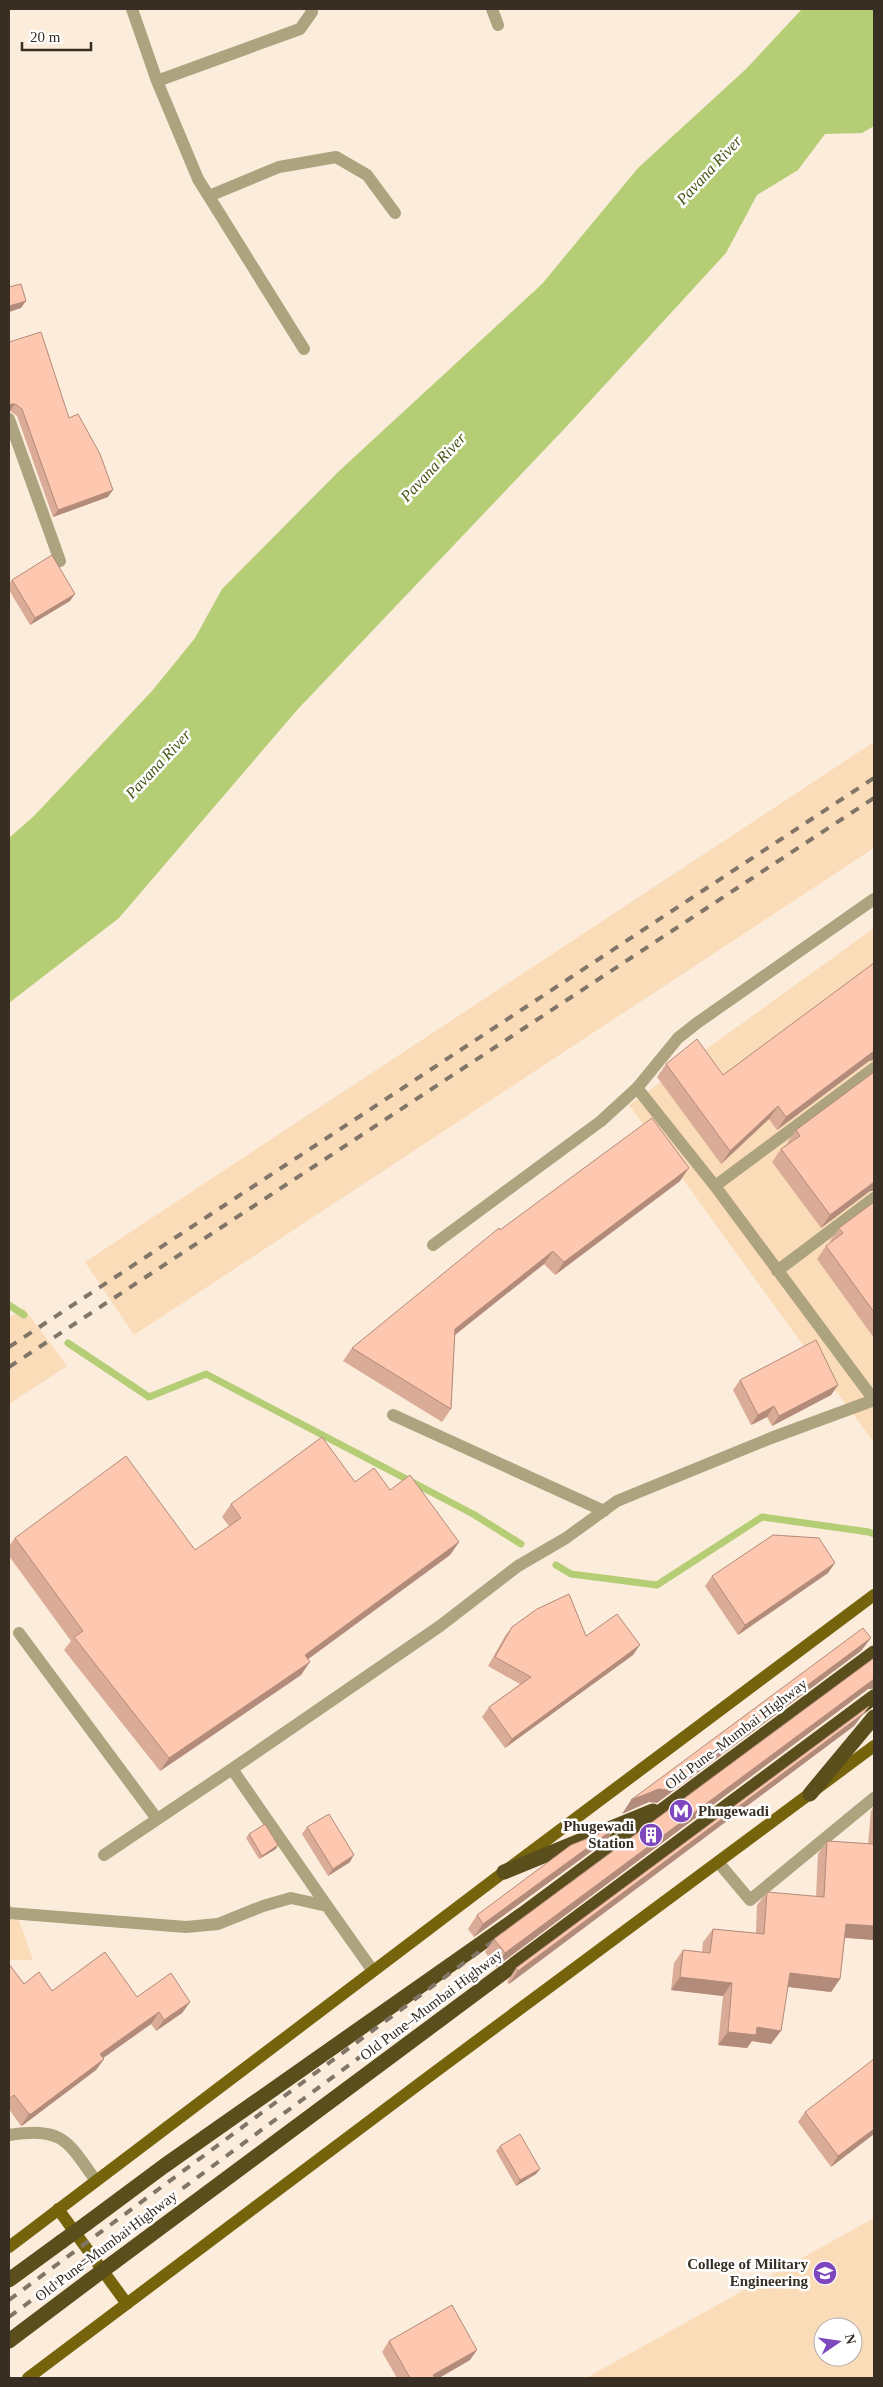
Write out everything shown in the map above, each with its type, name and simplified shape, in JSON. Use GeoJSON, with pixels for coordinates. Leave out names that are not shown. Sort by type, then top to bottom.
{"type":"FeatureCollection","features":[{"type":"Feature","properties":{"kind":"highway","name":"Old Pune–Mumbai Highway"},"geometry":{"type":"LineString","coordinates":[[9,2280],[164,2166],[523,1914],[874,1653]]}},
{"type":"Feature","properties":{"kind":"highway","name":"Old Pune–Mumbai Highway"},"geometry":{"type":"LineString","coordinates":[[9,2341],[874,1697]]}},
{"type":"Feature","properties":{"kind":"highway"},"geometry":{"type":"LineString","coordinates":[[810,1794],[874,1717]]}},
{"type":"Feature","properties":{"kind":"highway"},"geometry":{"type":"LineString","coordinates":[[504,1872],[674,1802]]}},
{"type":"Feature","properties":{"kind":"main road"},"geometry":{"type":"LineString","coordinates":[[9,2246],[874,1595]]}},
{"type":"Feature","properties":{"kind":"main road"},"geometry":{"type":"LineString","coordinates":[[28,2378],[874,1746]]}},
{"type":"Feature","properties":{"kind":"main road"},"geometry":{"type":"LineString","coordinates":[[58,2209],[127,2304]]}},
{"type":"Feature","properties":{"kind":"street"},"geometry":{"type":"LineString","coordinates":[[132,9],[157,81],[198,179],[304,349]]}},
{"type":"Feature","properties":{"kind":"street"},"geometry":{"type":"LineString","coordinates":[[157,81],[300,29],[312,12],[311,9]]}},
{"type":"Feature","properties":{"kind":"street"},"geometry":{"type":"LineString","coordinates":[[492,9],[498,25]]}},
{"type":"Feature","properties":{"kind":"street"},"geometry":{"type":"LineString","coordinates":[[209,196],[279,168],[336,157],[367,175],[395,213]]}},
{"type":"Feature","properties":{"kind":"street"},"geometry":{"type":"LineString","coordinates":[[9,419],[60,561]]}},
{"type":"Feature","properties":{"kind":"street"},"geometry":{"type":"LineString","coordinates":[[433,1245],[601,1121],[637,1088],[678,1038],[874,899]]}},
{"type":"Feature","properties":{"kind":"street"},"geometry":{"type":"LineString","coordinates":[[715,1186],[874,1068]]}},
{"type":"Feature","properties":{"kind":"street"},"geometry":{"type":"LineString","coordinates":[[104,1855],[232,1770],[440,1626],[518,1566],[617,1501],[771,1438],[874,1400],[858,1376],[776,1271],[715,1186],[637,1088]]}},
{"type":"Feature","properties":{"kind":"street"},"geometry":{"type":"LineString","coordinates":[[776,1271],[874,1198]]}},
{"type":"Feature","properties":{"kind":"street"},"geometry":{"type":"LineString","coordinates":[[393,1415],[604,1510]]}},
{"type":"Feature","properties":{"kind":"street"},"geometry":{"type":"LineString","coordinates":[[19,1633],[158,1819]]}},
{"type":"Feature","properties":{"kind":"street"},"geometry":{"type":"LineString","coordinates":[[232,1770],[373,1971]]}},
{"type":"Feature","properties":{"kind":"street"},"geometry":{"type":"LineString","coordinates":[[718,1862],[750,1900],[874,1798]]}},
{"type":"Feature","properties":{"kind":"street"},"geometry":{"type":"LineString","coordinates":[[9,1913],[186,1927],[218,1924],[263,1906],[290,1898],[327,1906]]}},
{"type":"Feature","properties":{"kind":"street"},"geometry":{"type":"LineString","coordinates":[[9,2135],[31,2132],[56,2136],[71,2145],[96,2181]]}},
{"type":"Feature","properties":{"kind":"shaded area"},"geometry":{"type":"Polygon","coordinates":[[[874,742],[874,848],[134,1335],[85,1262],[874,742]]]}},
{"type":"Feature","properties":{"kind":"shaded area"},"geometry":{"type":"Polygon","coordinates":[[[874,928],[874,1443],[629,1105],[874,928]]]}},
{"type":"Feature","properties":{"kind":"shaded area"},"geometry":{"type":"Polygon","coordinates":[[[24,1308],[67,1366],[9,1404],[9,1318],[24,1308]]]}},
{"type":"Feature","properties":{"kind":"shaded area"},"geometry":{"type":"Polygon","coordinates":[[[9,1903],[18,1917],[33,1960],[9,1960],[9,1903]]]}},
{"type":"Feature","properties":{"kind":"shaded area","name":"College of Military Engineering"},"geometry":{"type":"Polygon","coordinates":[[[874,2218],[874,2378],[586,2378],[874,2218]]]}},
{"type":"Feature","properties":{"kind":"water","name":"Pavana River"},"geometry":{"type":"Polygon","coordinates":[[[802,9],[874,9],[874,126],[862,133],[825,134],[798,170],[757,195],[726,253],[568,425],[298,709],[119,918],[9,1003],[9,838],[34,816],[152,691],[195,638],[222,589],[338,472],[542,284],[638,168],[746,69],[802,9]]]}},
{"type":"Feature","properties":{"kind":"building"},"geometry":{"type":"Polygon","coordinates":[[[21,284],[26,301],[9,306],[9,287],[21,284]]]}},
{"type":"Feature","properties":{"kind":"building"},"geometry":{"type":"Polygon","coordinates":[[[41,332],[69,418],[78,414],[100,454],[113,490],[58,510],[22,409],[15,404],[11,404],[9,407],[9,342],[41,332]]]}},
{"type":"Feature","properties":{"kind":"building"},"geometry":{"type":"Polygon","coordinates":[[[52,555],[75,594],[35,618],[12,580],[52,555]]]}},
{"type":"Feature","properties":{"kind":"building"},"geometry":{"type":"Polygon","coordinates":[[[874,963],[874,1051],[786,1117],[778,1106],[730,1151],[666,1064],[697,1039],[723,1075],[874,963]]]}},
{"type":"Feature","properties":{"kind":"building"},"geometry":{"type":"Polygon","coordinates":[[[874,1072],[874,1182],[830,1215],[781,1149],[800,1136],[796,1130],[874,1072]]]}},
{"type":"Feature","properties":{"kind":"building"},"geometry":{"type":"Polygon","coordinates":[[[652,1118],[689,1168],[564,1262],[553,1251],[455,1329],[451,1409],[352,1348],[499,1228],[500,1230],[652,1118]]]}},
{"type":"Feature","properties":{"kind":"building"},"geometry":{"type":"Polygon","coordinates":[[[874,1202],[874,1312],[826,1246],[843,1233],[839,1228],[874,1202]]]}},
{"type":"Feature","properties":{"kind":"building"},"geometry":{"type":"Polygon","coordinates":[[[816,1340],[838,1385],[779,1416],[774,1406],[758,1415],[740,1380],[816,1340]]]}},
{"type":"Feature","properties":{"kind":"building"},"geometry":{"type":"Polygon","coordinates":[[[322,1437],[355,1482],[374,1468],[390,1490],[410,1475],[459,1542],[305,1655],[310,1662],[169,1758],[74,1637],[83,1631],[15,1538],[126,1456],[195,1550],[241,1518],[231,1504],[322,1437]]]}},
{"type":"Feature","properties":{"kind":"building"},"geometry":{"type":"Polygon","coordinates":[[[773,1535],[819,1538],[835,1563],[745,1625],[712,1576],[773,1535]]]}},
{"type":"Feature","properties":{"kind":"building"},"geometry":{"type":"Polygon","coordinates":[[[569,1594],[586,1636],[617,1614],[640,1645],[512,1739],[489,1707],[531,1677],[495,1657],[512,1627],[537,1609],[569,1594]]]}},
{"type":"Feature","properties":{"kind":"building"},"geometry":{"type":"Polygon","coordinates":[[[863,1628],[871,1638],[666,1790],[659,1789],[631,1800],[863,1628]]]}},
{"type":"Feature","properties":{"kind":"building"},"geometry":{"type":"Polygon","coordinates":[[[874,1658],[874,1679],[505,1953],[494,1939],[874,1658]]]}},
{"type":"Feature","properties":{"kind":"building"},"geometry":{"type":"Polygon","coordinates":[[[869,1706],[864,1713],[518,1971],[516,1968],[869,1706]]]}},
{"type":"Feature","properties":{"kind":"building"},"geometry":{"type":"Polygon","coordinates":[[[329,1814],[354,1855],[333,1869],[307,1827],[329,1814]]]}},
{"type":"Feature","properties":{"kind":"building"},"geometry":{"type":"Polygon","coordinates":[[[265,1824],[278,1845],[262,1856],[249,1834],[265,1824]]]}},
{"type":"Feature","properties":{"kind":"building"},"geometry":{"type":"Polygon","coordinates":[[[616,1827],[483,1924],[477,1915],[571,1845],[616,1827]]]}},
{"type":"Feature","properties":{"kind":"building"},"geometry":{"type":"Polygon","coordinates":[[[827,1841],[874,1844],[874,1926],[846,1924],[840,1979],[790,1973],[781,2031],[757,2027],[756,2035],[728,2032],[732,1983],[680,1977],[683,1950],[710,1953],[713,1929],[764,1934],[767,1892],[824,1897],[827,1841]]]}},
{"type":"Feature","properties":{"kind":"building"},"geometry":{"type":"Polygon","coordinates":[[[105,1952],[137,1997],[171,1973],[190,2002],[164,2020],[159,2012],[100,2054],[104,2059],[29,2114],[14,2095],[9,2099],[9,1964],[24,1984],[39,1972],[52,1991],[105,1952]]]}},
{"type":"Feature","properties":{"kind":"building"},"geometry":{"type":"Polygon","coordinates":[[[874,2059],[874,2129],[838,2156],[805,2112],[874,2059]]]}},
{"type":"Feature","properties":{"kind":"building"},"geometry":{"type":"Polygon","coordinates":[[[520,2134],[540,2169],[520,2180],[500,2146],[520,2134]]]}},
{"type":"Feature","properties":{"kind":"building"},"geometry":{"type":"Polygon","coordinates":[[[452,2305],[477,2350],[433,2375],[435,2378],[410,2378],[389,2341],[452,2305]]]}},
{"type":"Feature","properties":{"kind":"waterway"},"geometry":{"type":"LineString","coordinates":[[9,1305],[24,1315]]}},
{"type":"Feature","properties":{"kind":"waterway"},"geometry":{"type":"LineString","coordinates":[[68,1343],[149,1397],[206,1374],[473,1514],[521,1544]]}},
{"type":"Feature","properties":{"kind":"waterway"},"geometry":{"type":"LineString","coordinates":[[556,1565],[571,1574],[657,1585],[762,1517],[874,1534]]}},
{"type":"Feature","properties":{"kind":"railway"},"geometry":{"type":"LineString","coordinates":[[9,1347],[874,778]]}},
{"type":"Feature","properties":{"kind":"railway"},"geometry":{"type":"LineString","coordinates":[[9,1367],[874,798]]}},
{"type":"Feature","properties":{"kind":"railway"},"geometry":{"type":"LineString","coordinates":[[9,2300],[503,1934]]}},
{"type":"Feature","properties":{"kind":"railway"},"geometry":{"type":"LineString","coordinates":[[9,2317],[503,1951]]}},
{"type":"Feature","properties":{"kind":"place","name":"Phugewadi"},"geometry":{"type":"Point","coordinates":[681,1811]}},
{"type":"Feature","properties":{"kind":"place","name":"Phugewadi Station"},"geometry":{"type":"Point","coordinates":[651,1835]}},
{"type":"Feature","properties":{"kind":"place","name":"College of Military Engineering"},"geometry":{"type":"Point","coordinates":[825,2273]}}]}
